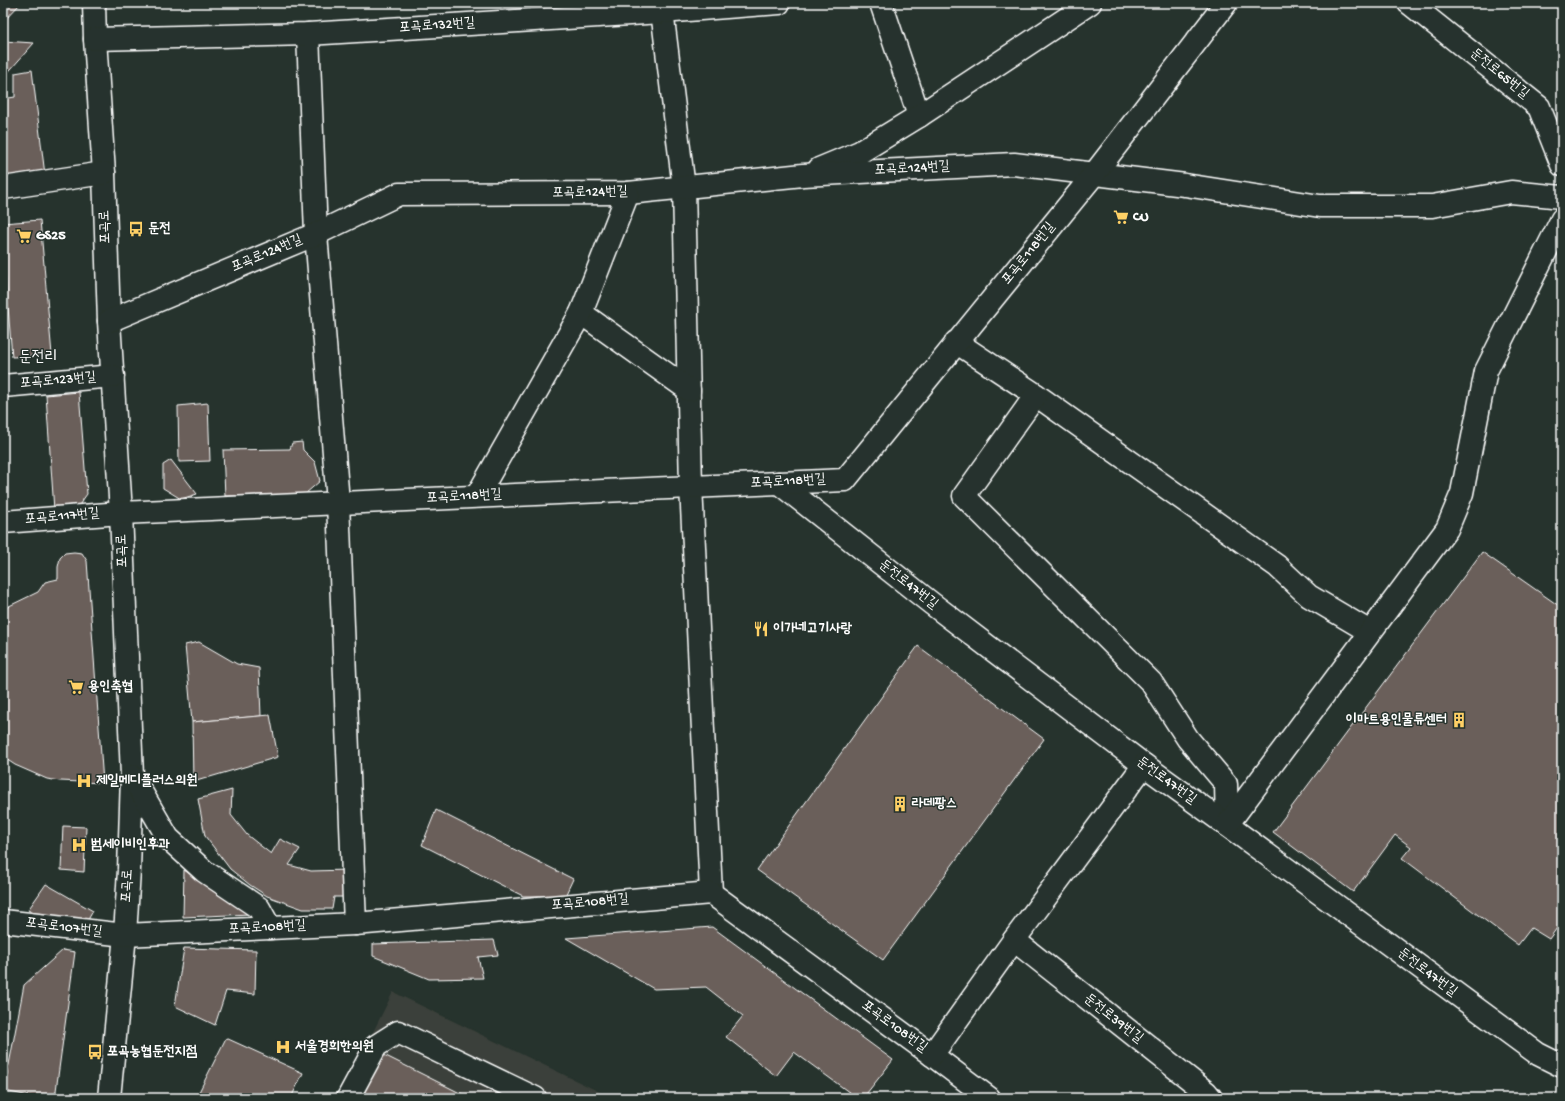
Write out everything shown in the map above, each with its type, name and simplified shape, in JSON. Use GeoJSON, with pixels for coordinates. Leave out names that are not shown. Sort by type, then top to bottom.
{"type":"FeatureCollection","features":[{"type":"Feature","properties":{"kind":"street","name":"포곡로"},"geometry":{"type":"LineString","coordinates":[[94,3],[104,173],[109,322],[121,513],[132,776],[125,935],[109,1098]]}},
{"type":"Feature","properties":{"kind":"street","name":"포곡로132번길"},"geometry":{"type":"LineString","coordinates":[[95,39],[308,34],[661,8],[780,3]]}},
{"type":"Feature","properties":{"kind":"street"},"geometry":{"type":"LineString","coordinates":[[881,3],[919,116]]}},
{"type":"Feature","properties":{"kind":"street"},"geometry":{"type":"LineString","coordinates":[[803,175],[860,152],[919,116],[1090,3]]}},
{"type":"Feature","properties":{"kind":"street","name":"포곡로118번길"},"geometry":{"type":"LineString","coordinates":[[121,513],[845,480],[1095,173],[1226,3]]}},
{"type":"Feature","properties":{"kind":"street","name":"둔전로65번길"},"geometry":{"type":"LineString","coordinates":[[1409,3],[1539,107],[1562,165]]}},
{"type":"Feature","properties":{"kind":"street"},"geometry":{"type":"LineString","coordinates":[[661,8],[684,188],[691,486],[711,893]]}},
{"type":"Feature","properties":{"kind":"street"},"geometry":{"type":"LineString","coordinates":[[308,34],[316,234],[338,502],[355,924]]}},
{"type":"Feature","properties":{"kind":"street","name":"포곡로124번길"},"geometry":{"type":"LineString","coordinates":[[109,322],[316,234],[399,194],[628,193],[803,175],[1014,164],[1095,173],[1320,206],[1432,206],[1511,192],[1562,197]]}},
{"type":"Feature","properties":{"kind":"street"},"geometry":{"type":"LineString","coordinates":[[3,188],[104,173]]}},
{"type":"Feature","properties":{"kind":"street"},"geometry":{"type":"LineString","coordinates":[[477,496],[581,313],[628,193]]}},
{"type":"Feature","properties":{"kind":"street"},"geometry":{"type":"LineString","coordinates":[[1228,825],[1447,529],[1462,493],[1486,371],[1562,219]]}},
{"type":"Feature","properties":{"kind":"street"},"geometry":{"type":"LineString","coordinates":[[581,313],[689,390]]}},
{"type":"Feature","properties":{"kind":"street"},"geometry":{"type":"LineString","coordinates":[[956,342],[1036,395],[1277,566],[1309,596],[1370,632]]}},
{"type":"Feature","properties":{"kind":"street","name":"포곡로123번길"},"geometry":{"type":"LineString","coordinates":[[3,386],[113,376]]}},
{"type":"Feature","properties":{"kind":"street"},"geometry":{"type":"LineString","coordinates":[[1036,395],[964,496],[1151,682],[1188,739],[1226,784],[1228,825]]}},
{"type":"Feature","properties":{"kind":"street","name":"둔전로47번길"},"geometry":{"type":"LineString","coordinates":[[779,483],[931,603],[1144,766],[1228,825],[1538,1054],[1562,1066]]}},
{"type":"Feature","properties":{"kind":"street","name":"포곡로117번길"},"geometry":{"type":"LineString","coordinates":[[3,522],[121,513]]}},
{"type":"Feature","properties":{"kind":"street"},"geometry":{"type":"LineString","coordinates":[[932,1055],[1014,940],[1144,766]]}},
{"type":"Feature","properties":{"kind":"street"},"geometry":{"type":"LineString","coordinates":[[132,776],[168,838],[204,871],[259,908],[270,928]]}},
{"type":"Feature","properties":{"kind":"street","name":"포곡로108번길"},"geometry":{"type":"LineString","coordinates":[[125,935],[355,924],[711,893],[932,1055],[987,1098]]}},
{"type":"Feature","properties":{"kind":"street","name":"포곡로107번길"},"geometry":{"type":"LineString","coordinates":[[3,921],[125,935]]}},
{"type":"Feature","properties":{"kind":"street","name":"둔전로39번길"},"geometry":{"type":"LineString","coordinates":[[1014,940],[1200,1087],[1211,1098]]}},
{"type":"Feature","properties":{"kind":"street"},"geometry":{"type":"LineString","coordinates":[[348,1098],[376,1046],[398,1032],[535,1098]]}},
{"type":"Feature","properties":{"kind":"shaded area"},"geometry":{"type":"Polygon","coordinates":[[[393,992],[612,1098],[340,1098],[393,992]]]}},
{"type":"Feature","properties":{"kind":"shaded area"},"geometry":{"type":"Polygon","coordinates":[[[317,1093],[340,1098],[314,1098],[317,1093]]]}},
{"type":"Feature","properties":{"kind":"building"},"geometry":{"type":"Polygon","coordinates":[[[3,3],[20,4],[3,22],[3,3]]]}},
{"type":"Feature","properties":{"kind":"building"},"geometry":{"type":"Polygon","coordinates":[[[3,41],[34,43],[3,78],[3,41]]]}},
{"type":"Feature","properties":{"kind":"building"},"geometry":{"type":"Polygon","coordinates":[[[32,70],[45,175],[3,178],[3,99],[15,97],[15,73],[32,70]]]}},
{"type":"Feature","properties":{"kind":"building"},"geometry":{"type":"Polygon","coordinates":[[[40,220],[52,355],[12,357],[3,244],[3,223],[40,220]]]}},
{"type":"Feature","properties":{"kind":"building"},"geometry":{"type":"Polygon","coordinates":[[[79,392],[87,494],[77,508],[54,510],[46,395],[79,392]]]}},
{"type":"Feature","properties":{"kind":"building"},"geometry":{"type":"Polygon","coordinates":[[[208,403],[210,461],[179,462],[178,406],[208,403]]]}},
{"type":"Feature","properties":{"kind":"building"},"geometry":{"type":"Polygon","coordinates":[[[302,442],[303,450],[315,462],[320,481],[305,494],[225,496],[223,450],[290,449],[292,443],[302,442]]]}},
{"type":"Feature","properties":{"kind":"building"},"geometry":{"type":"Polygon","coordinates":[[[171,460],[197,494],[181,499],[163,488],[163,465],[171,460]]]}},
{"type":"Feature","properties":{"kind":"building","name":"이마트용인물류센터"},"geometry":{"type":"Polygon","coordinates":[[[1482,552],[1562,608],[1562,921],[1549,939],[1531,928],[1518,945],[1402,858],[1411,847],[1395,835],[1353,892],[1273,832],[1482,552]]]}},
{"type":"Feature","properties":{"kind":"building"},"geometry":{"type":"Polygon","coordinates":[[[65,553],[82,553],[87,561],[103,783],[47,779],[15,765],[3,757],[3,609],[38,592],[45,582],[58,579],[60,558],[65,553]]]}},
{"type":"Feature","properties":{"kind":"building"},"geometry":{"type":"Polygon","coordinates":[[[199,642],[237,664],[259,668],[261,716],[192,722],[185,645],[199,642]]]}},
{"type":"Feature","properties":{"kind":"building","name":"라데팡스"},"geometry":{"type":"Polygon","coordinates":[[[918,646],[1044,739],[883,960],[757,870],[918,646]]]}},
{"type":"Feature","properties":{"kind":"building"},"geometry":{"type":"Polygon","coordinates":[[[270,715],[278,757],[193,782],[192,722],[270,715]]]}},
{"type":"Feature","properties":{"kind":"building"},"geometry":{"type":"Polygon","coordinates":[[[232,790],[231,815],[247,835],[271,854],[280,839],[300,849],[289,865],[311,871],[348,870],[347,897],[334,897],[332,909],[303,909],[267,896],[230,869],[205,836],[198,799],[232,790]]]}},
{"type":"Feature","properties":{"kind":"building"},"geometry":{"type":"Polygon","coordinates":[[[436,810],[573,879],[565,896],[523,896],[422,845],[436,810]]]}},
{"type":"Feature","properties":{"kind":"building"},"geometry":{"type":"Polygon","coordinates":[[[63,826],[86,827],[84,872],[61,870],[63,826]]]}},
{"type":"Feature","properties":{"kind":"building"},"geometry":{"type":"Polygon","coordinates":[[[184,870],[251,914],[183,917],[184,870]]]}},
{"type":"Feature","properties":{"kind":"building"},"geometry":{"type":"Polygon","coordinates":[[[46,884],[93,911],[82,930],[57,927],[28,910],[46,884]]]}},
{"type":"Feature","properties":{"kind":"building"},"geometry":{"type":"Polygon","coordinates":[[[712,927],[893,1060],[863,1098],[857,1098],[794,1052],[776,1076],[726,1037],[743,1016],[706,987],[654,989],[566,938],[712,927]]]}},
{"type":"Feature","properties":{"kind":"building"},"geometry":{"type":"Polygon","coordinates":[[[494,940],[498,955],[478,957],[483,978],[429,979],[373,956],[373,944],[494,940]]]}},
{"type":"Feature","properties":{"kind":"building"},"geometry":{"type":"Polygon","coordinates":[[[184,948],[256,950],[255,994],[226,991],[215,1025],[175,1006],[184,948]]]}},
{"type":"Feature","properties":{"kind":"building"},"geometry":{"type":"Polygon","coordinates":[[[63,950],[75,952],[55,1098],[40,1098],[4,1091],[24,985],[63,950]]]}},
{"type":"Feature","properties":{"kind":"building"},"geometry":{"type":"Polygon","coordinates":[[[226,1038],[303,1073],[291,1098],[196,1098],[226,1038]]]}},
{"type":"Feature","properties":{"kind":"building"},"geometry":{"type":"Polygon","coordinates":[[[382,1054],[470,1098],[358,1098],[382,1054]]]}},
{"type":"Feature","properties":{"kind":"place","name":"CU"},"geometry":{"type":"Point","coordinates":[1121,217]}},
{"type":"Feature","properties":{"kind":"place","name":"둔전"},"geometry":{"type":"Point","coordinates":[136,229]}},
{"type":"Feature","properties":{"kind":"place","name":"GS25"},"geometry":{"type":"Point","coordinates":[24,236]}},
{"type":"Feature","properties":{"kind":"place","name":"이가네고기사랑"},"geometry":{"type":"Point","coordinates":[761,629]}},
{"type":"Feature","properties":{"kind":"place","name":"용인축협"},"geometry":{"type":"Point","coordinates":[76,687]}},
{"type":"Feature","properties":{"kind":"place","name":"이마트용인물류센터"},"geometry":{"type":"Point","coordinates":[1459,720]}},
{"type":"Feature","properties":{"kind":"place","name":"제일메디플러스의원"},"geometry":{"type":"Point","coordinates":[84,781]}},
{"type":"Feature","properties":{"kind":"place","name":"라데팡스"},"geometry":{"type":"Point","coordinates":[900,804]}},
{"type":"Feature","properties":{"kind":"place","name":"범세이비인후과"},"geometry":{"type":"Point","coordinates":[79,845]}},
{"type":"Feature","properties":{"kind":"place","name":"서울경희한의원"},"geometry":{"type":"Point","coordinates":[283,1047]}},
{"type":"Feature","properties":{"kind":"place","name":"포곡농협둔전지점"},"geometry":{"type":"Point","coordinates":[95,1052]}},
{"type":"Feature","properties":{"kind":"district","name":"둔전리"},"geometry":{"type":"Point","coordinates":[38,358]}}]}
